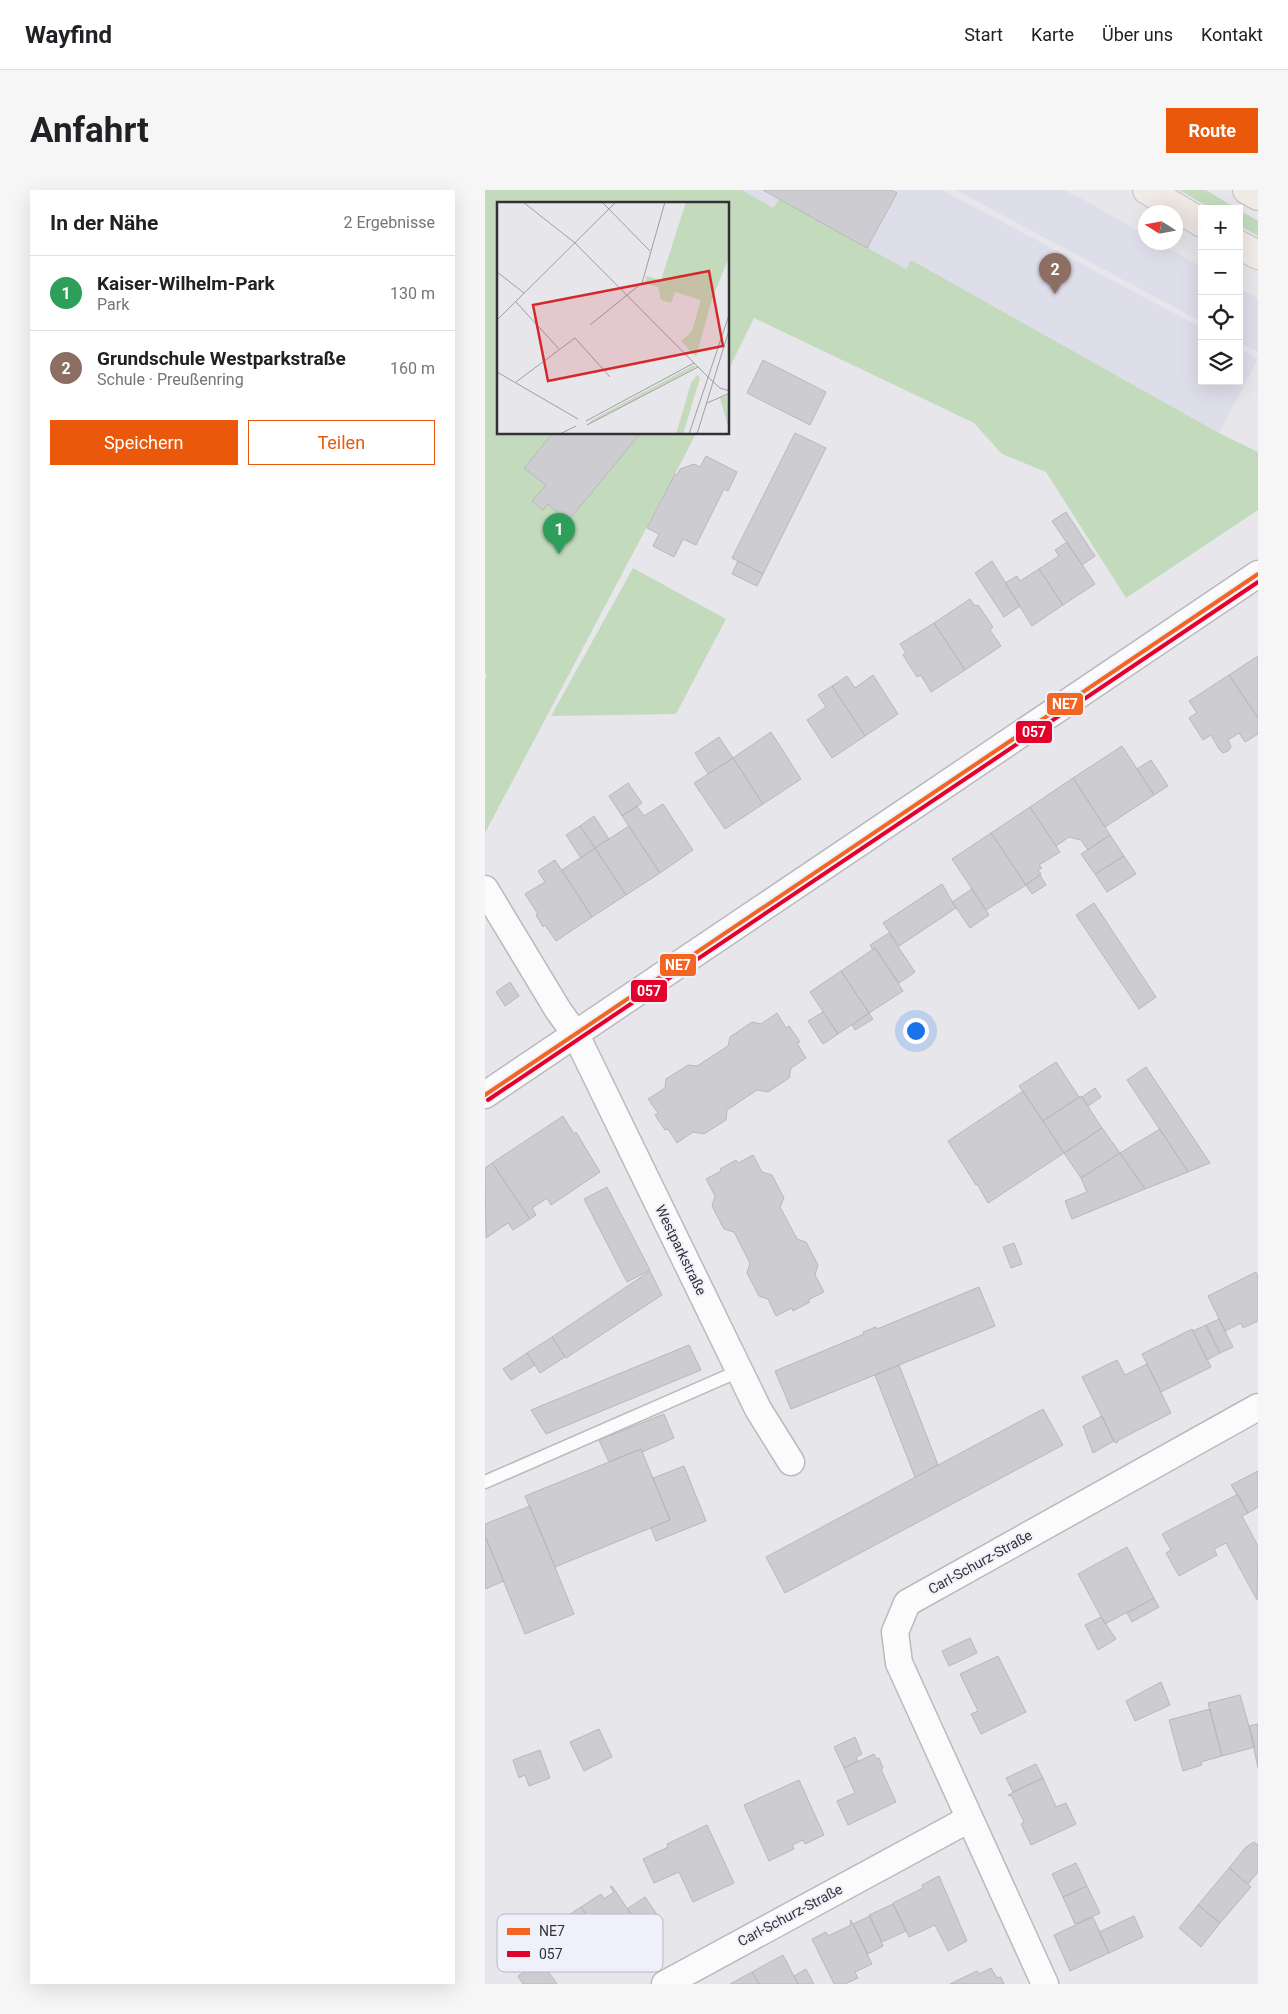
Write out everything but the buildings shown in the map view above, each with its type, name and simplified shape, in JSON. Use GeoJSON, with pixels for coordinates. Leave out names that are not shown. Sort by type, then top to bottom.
{"type":"FeatureCollection","features":[{"type":"Feature","properties":{"kind":"main road"},"geometry":{"type":"LineString","coordinates":[[1147,190],[1198,221]]}},
{"type":"Feature","properties":{"kind":"main road"},"geometry":{"type":"LineString","coordinates":[[1247,190],[1258,196]]}},
{"type":"Feature","properties":{"kind":"main road"},"geometry":{"type":"LineString","coordinates":[[1243,247],[1258,255]]}},
{"type":"Feature","properties":{"kind":"street"},"geometry":{"type":"LineString","coordinates":[[485,1095],[577,1035],[1258,574]]}},
{"type":"Feature","properties":{"kind":"street","name":"Westparkstraße"},"geometry":{"type":"LineString","coordinates":[[485,889],[557,1010],[577,1035],[758,1409],[791,1462]]}},
{"type":"Feature","properties":{"kind":"street","name":"Carl-Schurz-Straße"},"geometry":{"type":"LineString","coordinates":[[1045,1984],[899,1663],[895,1632],[907,1603],[1258,1407]]}},
{"type":"Feature","properties":{"kind":"street","name":"Carl-Schurz-Straße"},"geometry":{"type":"LineString","coordinates":[[665,1984],[969,1819]]}},
{"type":"Feature","properties":{"kind":"lane"},"geometry":{"type":"LineString","coordinates":[[485,1482],[739,1371]]}},
{"type":"Feature","properties":{"kind":"shaded area"},"geometry":{"type":"Polygon","coordinates":[[[742,190],[942,190],[1198,326],[1198,385],[1243,385],[1243,350],[1258,359],[1219,433],[911,260],[906,269],[779,199],[773,208],[742,190]]]}},
{"type":"Feature","properties":{"kind":"shaded area"},"geometry":{"type":"Polygon","coordinates":[[[956,190],[1064,190],[1090,203],[1138,231],[1138,250],[1172,250],[1198,265],[1198,320],[956,190]]]}},
{"type":"Feature","properties":{"kind":"shaded area"},"geometry":{"type":"Polygon","coordinates":[[[1243,290],[1258,299],[1258,352],[1243,344],[1243,290]]]}},
{"type":"Feature","properties":{"kind":"green space"},"geometry":{"type":"Polygon","coordinates":[[[485,190],[742,190],[773,208],[779,199],[906,269],[911,260],[1219,433],[1258,452],[1258,510],[1126,598],[1046,472],[1002,454],[974,423],[754,318],[730,367],[730,202],[497,202],[497,435],[695,435],[485,833],[485,680],[487,675],[485,673],[485,190]]]}},
{"type":"Feature","properties":{"kind":"green space"},"geometry":{"type":"Polygon","coordinates":[[[1179,190],[1206,190],[1230,205],[1205,205],[1179,190]]]}},
{"type":"Feature","properties":{"kind":"green space"},"geometry":{"type":"Polygon","coordinates":[[[1243,212],[1258,221],[1258,236],[1243,227],[1243,212]]]}},
{"type":"Feature","properties":{"kind":"green space"},"geometry":{"type":"Polygon","coordinates":[[[633,568],[726,619],[676,714],[551,716],[633,568]]]}},
{"type":"Feature","properties":{"kind":"transit line","name":"NE7"},"geometry":{"type":"LineString","coordinates":[[485,1095],[1258,574]]}},
{"type":"Feature","properties":{"kind":"transit line","name":"057"},"geometry":{"type":"LineString","coordinates":[[488,1100],[1258,582]]}},
{"type":"Feature","properties":{"kind":"place","name":"Grundschule Westparkstraße"},"geometry":{"type":"Point","coordinates":[1055,294]}},
{"type":"Feature","properties":{"kind":"place","name":"Kaiser-Wilhelm-Park"},"geometry":{"type":"Point","coordinates":[559,554]}}]}
